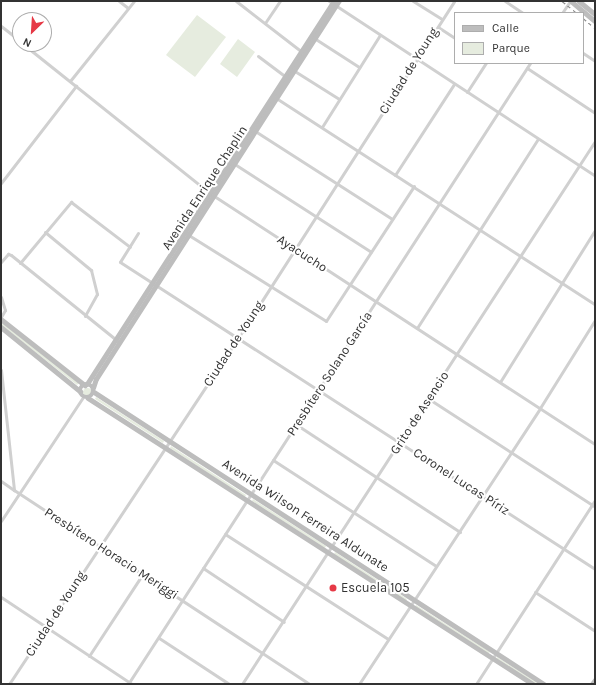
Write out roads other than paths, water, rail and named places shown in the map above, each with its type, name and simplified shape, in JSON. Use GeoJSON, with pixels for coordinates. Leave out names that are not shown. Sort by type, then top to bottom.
{"type":"FeatureCollection","features":[{"type":"Feature","properties":{"kind":"street"},"geometry":{"type":"LineString","coordinates":[[119,1],[128,8]]}},
{"type":"Feature","properties":{"kind":"street"},"geometry":{"type":"LineString","coordinates":[[70,82],[134,1]]}},
{"type":"Feature","properties":{"kind":"street"},"geometry":{"type":"LineString","coordinates":[[236,1],[303,53]]}},
{"type":"Feature","properties":{"kind":"street"},"geometry":{"type":"LineString","coordinates":[[265,23],[280,1]]}},
{"type":"Feature","properties":{"kind":"street","name":"Avenida Enrique Chaplin"},"geometry":{"type":"LineString","coordinates":[[86,398],[93,390],[96,379],[118,341],[293,70],[333,3],[339,1]]}},
{"type":"Feature","properties":{"kind":"street"},"geometry":{"type":"LineString","coordinates":[[413,1],[442,20]]}},
{"type":"Feature","properties":{"kind":"street","name":"Ciudad de Young"},"geometry":{"type":"LineString","coordinates":[[9,684],[238,338],[454,1]]}},
{"type":"Feature","properties":{"kind":"street"},"geometry":{"type":"LineString","coordinates":[[505,1],[520,12]]}},
{"type":"Feature","properties":{"kind":"street"},"geometry":{"type":"LineString","coordinates":[[563,12],[570,1],[584,12]]}},
{"type":"Feature","properties":{"kind":"street"},"geometry":{"type":"LineString","coordinates":[[579,1],[595,14]]}},
{"type":"Feature","properties":{"kind":"street"},"geometry":{"type":"LineString","coordinates":[[333,3],[595,176]]}},
{"type":"Feature","properties":{"kind":"street"},"geometry":{"type":"LineString","coordinates":[[584,12],[595,21]]}},
{"type":"Feature","properties":{"kind":"street"},"geometry":{"type":"LineString","coordinates":[[1,26],[12,35]]}},
{"type":"Feature","properties":{"kind":"street"},"geometry":{"type":"LineString","coordinates":[[438,27],[454,37]]}},
{"type":"Feature","properties":{"kind":"street"},"geometry":{"type":"LineString","coordinates":[[322,127],[380,35]]}},
{"type":"Feature","properties":{"kind":"street"},"geometry":{"type":"LineString","coordinates":[[313,37],[360,67]]}},
{"type":"Feature","properties":{"kind":"street","name":"Ayacucho"},"geometry":{"type":"LineString","coordinates":[[33,52],[212,195],[595,444]]}},
{"type":"Feature","properties":{"kind":"street"},"geometry":{"type":"LineString","coordinates":[[584,54],[595,61]]}},
{"type":"Feature","properties":{"kind":"street"},"geometry":{"type":"LineString","coordinates":[[258,56],[286,77]]}},
{"type":"Feature","properties":{"kind":"street"},"geometry":{"type":"LineString","coordinates":[[467,92],[485,64]]}},
{"type":"Feature","properties":{"kind":"street","name":"Presbítero Solano García"},"geometry":{"type":"LineString","coordinates":[[130,683],[529,64]]}},
{"type":"Feature","properties":{"kind":"street"},"geometry":{"type":"LineString","coordinates":[[527,68],[595,113]]}},
{"type":"Feature","properties":{"kind":"street"},"geometry":{"type":"LineString","coordinates":[[293,70],[339,99]]}},
{"type":"Feature","properties":{"kind":"street","name":"Avenida Enrique Chaplin"},"geometry":{"type":"LineString","coordinates":[[275,97],[286,77],[293,70]]}},
{"type":"Feature","properties":{"kind":"street"},"geometry":{"type":"LineString","coordinates":[[395,175],[454,84]]}},
{"type":"Feature","properties":{"kind":"street"},"geometry":{"type":"LineString","coordinates":[[1,183],[76,86]]}},
{"type":"Feature","properties":{"kind":"street"},"geometry":{"type":"LineString","coordinates":[[275,97],[595,304]]}},
{"type":"Feature","properties":{"kind":"street"},"geometry":{"type":"LineString","coordinates":[[254,130],[392,219]]}},
{"type":"Feature","properties":{"kind":"street"},"geometry":{"type":"LineString","coordinates":[[417,328],[538,139]]}},
{"type":"Feature","properties":{"kind":"street","name":"Grito de Asencio"},"geometry":{"type":"LineString","coordinates":[[242,684],[458,355],[595,141]]}},
{"type":"Feature","properties":{"kind":"street"},"geometry":{"type":"LineString","coordinates":[[233,163],[371,252]]}},
{"type":"Feature","properties":{"kind":"street"},"geometry":{"type":"LineString","coordinates":[[187,234],[323,321],[328,319],[414,186]]}},
{"type":"Feature","properties":{"kind":"street"},"geometry":{"type":"LineString","coordinates":[[20,263],[71,202],[130,247]]}},
{"type":"Feature","properties":{"kind":"street"},"geometry":{"type":"LineString","coordinates":[[500,382],[561,282],[595,230]]}},
{"type":"Feature","properties":{"kind":"street"},"geometry":{"type":"LineString","coordinates":[[45,232],[91,270],[97,294],[85,316]]}},
{"type":"Feature","properties":{"kind":"street","name":"Coronel Lucas Píriz"},"geometry":{"type":"LineString","coordinates":[[138,233],[120,262],[595,569]]}},
{"type":"Feature","properties":{"kind":"street"},"geometry":{"type":"LineString","coordinates":[[1,262],[8,254],[118,341]]}},
{"type":"Feature","properties":{"kind":"street"},"geometry":{"type":"LineString","coordinates":[[1,297],[5,310],[1,318],[86,385]]}},
{"type":"Feature","properties":{"kind":"street"},"geometry":{"type":"LineString","coordinates":[[359,684],[460,532],[595,320]]}},
{"type":"Feature","properties":{"kind":"street"},"geometry":{"type":"LineString","coordinates":[[1,326],[80,391],[86,398],[1,521]]}},
{"type":"Feature","properties":{"kind":"street","name":"Avenida Enrique Chaplin"},"geometry":{"type":"LineString","coordinates":[[80,391],[118,341]]}},
{"type":"Feature","properties":{"kind":"street"},"geometry":{"type":"LineString","coordinates":[[1,370],[14,490]]}},
{"type":"Feature","properties":{"kind":"street","name":"Avenida Wilson Ferreira Aldunate"},"geometry":{"type":"LineString","coordinates":[[86,385],[250,495],[544,684]]}},
{"type":"Feature","properties":{"kind":"street","name":"Avenida Wilson Ferreira Aldunate"},"geometry":{"type":"LineString","coordinates":[[86,398],[165,447],[492,658],[526,682],[532,684]]}},
{"type":"Feature","properties":{"kind":"street"},"geometry":{"type":"LineString","coordinates":[[429,399],[593,506]]}},
{"type":"Feature","properties":{"kind":"street"},"geometry":{"type":"LineString","coordinates":[[297,425],[460,532]]}},
{"type":"Feature","properties":{"kind":"street"},"geometry":{"type":"LineString","coordinates":[[273,460],[436,566]]}},
{"type":"Feature","properties":{"kind":"street","name":"Presbítero Horacio Meriggi"},"geometry":{"type":"LineString","coordinates":[[1,481],[308,684]]}},
{"type":"Feature","properties":{"kind":"street"},"geometry":{"type":"LineString","coordinates":[[476,684],[563,549],[593,506],[595,500]]}},
{"type":"Feature","properties":{"kind":"street"},"geometry":{"type":"LineString","coordinates":[[226,534],[388,639]]}},
{"type":"Feature","properties":{"kind":"street"},"geometry":{"type":"LineString","coordinates":[[203,568],[284,622]]}},
{"type":"Feature","properties":{"kind":"street"},"geometry":{"type":"LineString","coordinates":[[89,656],[142,575]]}},
{"type":"Feature","properties":{"kind":"street"},"geometry":{"type":"LineString","coordinates":[[535,592],[595,631]]}},
{"type":"Feature","properties":{"kind":"street"},"geometry":{"type":"LineString","coordinates":[[1,597],[130,683]]}},
{"type":"Feature","properties":{"kind":"street"},"geometry":{"type":"LineString","coordinates":[[159,638],[229,684]]}},
{"type":"Feature","properties":{"kind":"street"},"geometry":{"type":"LineString","coordinates":[[592,684],[595,680]]}},
{"type":"Feature","properties":{"kind":"railway"},"geometry":{"type":"LineString","coordinates":[[562,1],[576,12]]}},
{"type":"Feature","properties":{"kind":"railway"},"geometry":{"type":"LineString","coordinates":[[584,19],[595,28]]}},
{"type":"Feature","properties":{"kind":"place","name":"Escuela 105"},"geometry":{"type":"Point","coordinates":[333,588]}}]}
